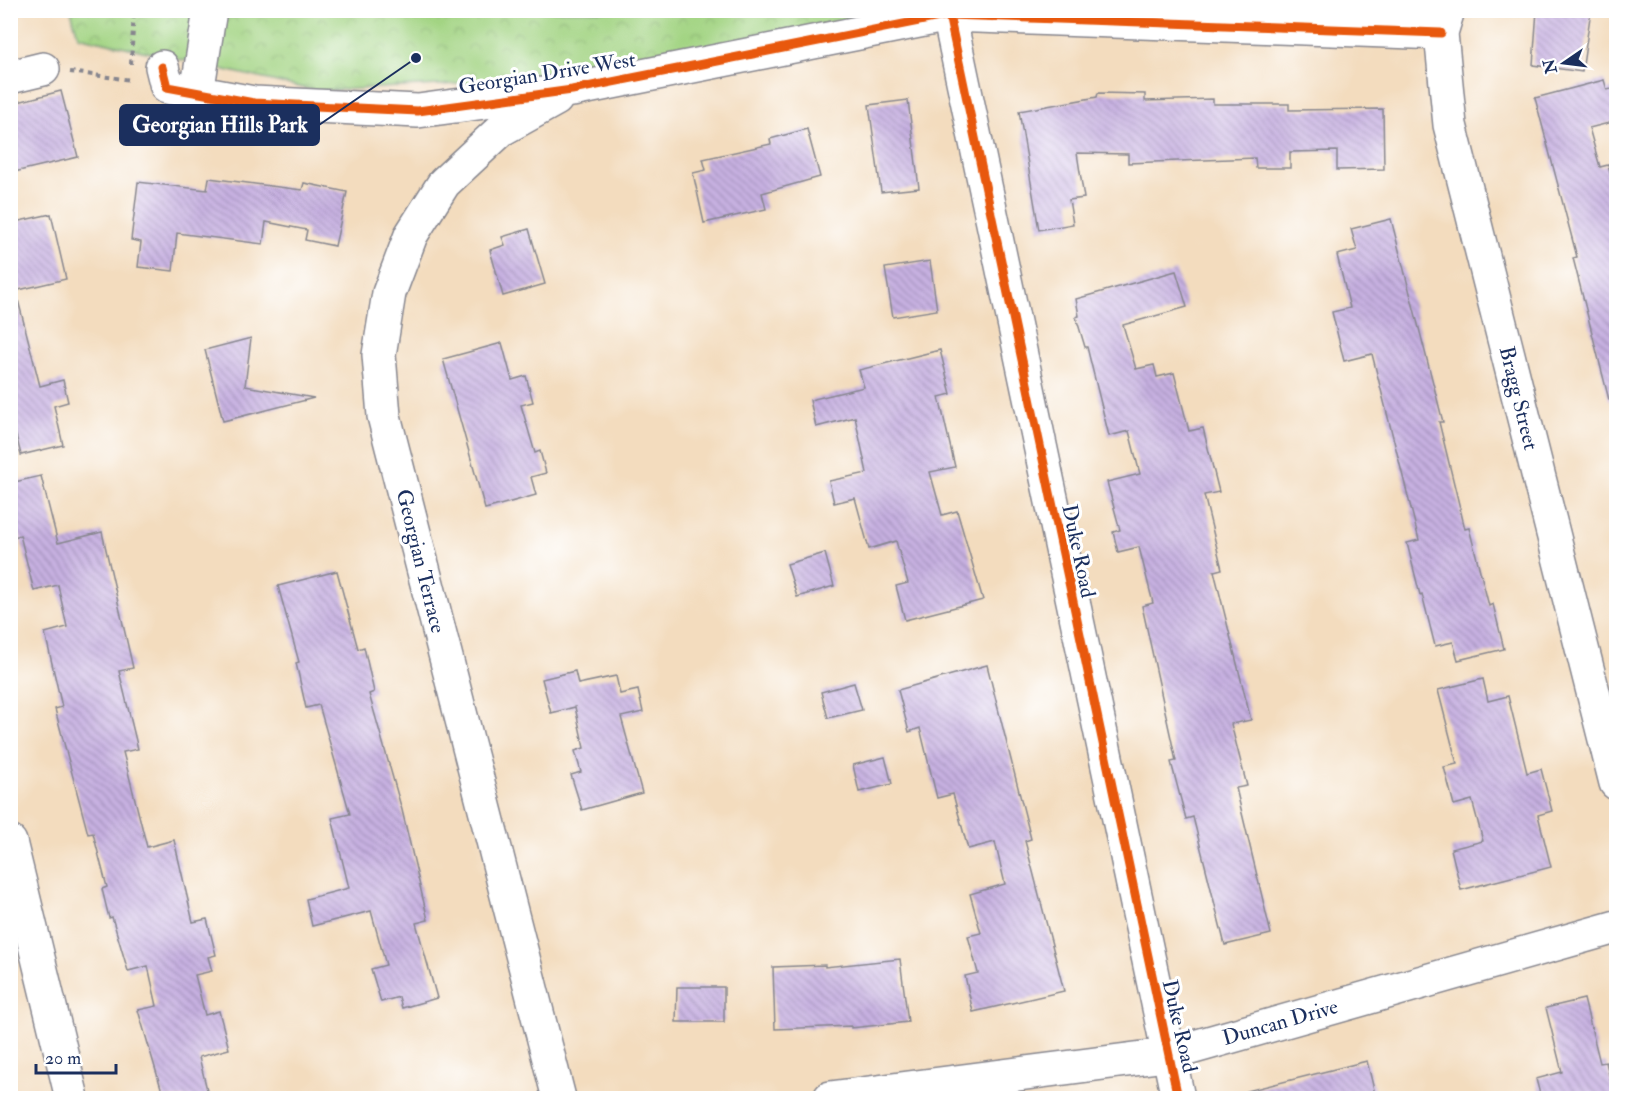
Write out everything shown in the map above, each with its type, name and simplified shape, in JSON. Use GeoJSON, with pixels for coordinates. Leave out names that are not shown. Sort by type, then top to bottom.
{"type":"FeatureCollection","features":[{"type":"Feature","properties":{"kind":"street"},"geometry":{"type":"LineString","coordinates":[[197,93],[210,10]]}},
{"type":"Feature","properties":{"kind":"street","name":"Georgian Drive West"},"geometry":{"type":"LineString","coordinates":[[162,67],[167,87],[254,103],[418,111],[572,90],[948,13],[1445,22]]}},
{"type":"Feature","properties":{"kind":"street","name":"Duke Road"},"geometry":{"type":"LineString","coordinates":[[948,13],[1166,1054],[1178,1098]]}},
{"type":"Feature","properties":{"kind":"street","name":"Bragg Street"},"geometry":{"type":"LineString","coordinates":[[1445,22],[1450,125],[1617,783]]}},
{"type":"Feature","properties":{"kind":"street"},"geometry":{"type":"LineString","coordinates":[[10,77],[43,69]]}},
{"type":"Feature","properties":{"kind":"street","name":"Georgian Terrace"},"geometry":{"type":"LineString","coordinates":[[559,1098],[384,416],[379,355],[389,293],[411,235],[444,183],[502,129],[572,90]]}},
{"type":"Feature","properties":{"kind":"street"},"geometry":{"type":"LineString","coordinates":[[10,842],[72,1098]]}},
{"type":"Feature","properties":{"kind":"street","name":"Duncan Drive"},"geometry":{"type":"LineString","coordinates":[[830,1098],[1166,1054],[1617,927]]}},
{"type":"Feature","properties":{"kind":"path"},"geometry":{"type":"LineString","coordinates":[[43,69],[131,80]]}},
{"type":"Feature","properties":{"kind":"green space"},"geometry":{"type":"Polygon","coordinates":[[[71,11],[908,11],[543,80],[316,91],[78,36],[71,11]]]}},
{"type":"Feature","properties":{"kind":"building"},"geometry":{"type":"Polygon","coordinates":[[[1537,10],[1591,10],[1582,72],[1533,65],[1537,10]]]}},
{"type":"Feature","properties":{"kind":"building"},"geometry":{"type":"Polygon","coordinates":[[[1604,80],[1607,90],[1617,88],[1617,121],[1589,128],[1600,167],[1608,165],[1617,200],[1617,399],[1609,400],[1573,258],[1577,257],[1535,98],[1604,80]]]}},
{"type":"Feature","properties":{"kind":"building"},"geometry":{"type":"Polygon","coordinates":[[[61,91],[78,157],[10,173],[10,104],[61,91]]]}},
{"type":"Feature","properties":{"kind":"building"},"geometry":{"type":"Polygon","coordinates":[[[1098,93],[1145,94],[1145,101],[1213,99],[1213,104],[1289,104],[1289,110],[1383,109],[1384,169],[1337,170],[1337,151],[1290,152],[1290,168],[1256,168],[1255,158],[1128,163],[1128,154],[1077,153],[1084,198],[1069,200],[1073,224],[1039,230],[1019,111],[1097,97],[1098,93]]]}},
{"type":"Feature","properties":{"kind":"building"},"geometry":{"type":"Polygon","coordinates":[[[908,100],[919,188],[881,192],[869,105],[908,100]]]}},
{"type":"Feature","properties":{"kind":"building"},"geometry":{"type":"Polygon","coordinates":[[[807,129],[820,177],[762,193],[766,209],[704,223],[693,173],[706,170],[703,159],[771,144],[770,139],[807,129]]]}},
{"type":"Feature","properties":{"kind":"building"},"geometry":{"type":"Polygon","coordinates":[[[209,178],[302,190],[304,183],[347,192],[335,246],[305,240],[307,230],[266,222],[263,244],[177,233],[173,271],[138,267],[141,242],[131,240],[138,182],[207,190],[209,178]]]}},
{"type":"Feature","properties":{"kind":"building"},"geometry":{"type":"Polygon","coordinates":[[[51,214],[66,279],[10,292],[10,223],[51,214]]]}},
{"type":"Feature","properties":{"kind":"building"},"geometry":{"type":"Polygon","coordinates":[[[1391,219],[1443,422],[1439,422],[1465,529],[1469,528],[1489,606],[1493,604],[1504,649],[1458,660],[1453,642],[1435,646],[1422,594],[1420,595],[1407,543],[1419,540],[1372,354],[1344,361],[1332,312],[1350,308],[1337,255],[1357,250],[1351,229],[1391,219]]]}},
{"type":"Feature","properties":{"kind":"building"},"geometry":{"type":"Polygon","coordinates":[[[529,229],[545,284],[503,296],[490,250],[505,245],[502,237],[529,229]]]}},
{"type":"Feature","properties":{"kind":"building"},"geometry":{"type":"Polygon","coordinates":[[[930,261],[937,310],[893,317],[885,268],[930,261]]]}},
{"type":"Feature","properties":{"kind":"building"},"geometry":{"type":"Polygon","coordinates":[[[1176,271],[1187,307],[1123,325],[1136,369],[1154,365],[1157,377],[1174,373],[1189,431],[1203,428],[1219,492],[1204,495],[1222,569],[1214,571],[1251,720],[1231,724],[1247,786],[1236,788],[1271,934],[1225,945],[1193,817],[1186,819],[1171,762],[1176,761],[1142,606],[1153,603],[1139,547],[1118,552],[1113,532],[1120,530],[1107,482],[1140,474],[1129,431],[1109,436],[1087,347],[1085,347],[1076,317],[1079,316],[1076,299],[1176,271]]]}},
{"type":"Feature","properties":{"kind":"building"},"geometry":{"type":"Polygon","coordinates":[[[18,300],[40,386],[63,380],[68,402],[54,406],[63,445],[21,455],[16,435],[10,437],[10,301],[18,300]]]}},
{"type":"Feature","properties":{"kind":"building"},"geometry":{"type":"Polygon","coordinates":[[[251,338],[245,386],[314,398],[223,421],[205,350],[251,338]]]}},
{"type":"Feature","properties":{"kind":"building"},"geometry":{"type":"Polygon","coordinates":[[[502,343],[512,380],[526,376],[533,402],[521,405],[535,453],[540,451],[546,473],[531,477],[536,495],[485,509],[443,359],[502,343]]]}},
{"type":"Feature","properties":{"kind":"building"},"geometry":{"type":"Polygon","coordinates":[[[940,350],[951,394],[939,397],[955,467],[930,472],[942,515],[957,511],[983,600],[905,620],[896,586],[908,583],[896,541],[869,549],[855,498],[834,503],[829,481],[867,473],[855,417],[816,427],[810,400],[864,387],[859,370],[940,350]]]}},
{"type":"Feature","properties":{"kind":"building"},"geometry":{"type":"Polygon","coordinates":[[[41,476],[58,543],[102,532],[133,668],[119,671],[138,749],[123,752],[147,847],[174,840],[193,922],[207,919],[216,955],[208,957],[212,971],[195,975],[205,1015],[219,1011],[229,1049],[199,1057],[209,1098],[164,1098],[138,1010],[157,1006],[148,966],[128,971],[112,917],[109,918],[102,889],[107,887],[93,833],[88,834],[55,709],[62,707],[45,633],[67,627],[58,585],[34,591],[20,535],[14,537],[10,523],[10,483],[41,476]]]}},
{"type":"Feature","properties":{"kind":"building"},"geometry":{"type":"Polygon","coordinates":[[[825,553],[834,586],[797,597],[787,564],[825,553]]]}},
{"type":"Feature","properties":{"kind":"building"},"geometry":{"type":"Polygon","coordinates":[[[337,571],[358,649],[364,647],[374,692],[369,694],[402,810],[428,920],[416,923],[437,998],[402,1008],[399,997],[381,1002],[371,969],[386,965],[371,911],[312,926],[306,899],[349,888],[332,818],[350,814],[319,705],[306,708],[296,663],[299,662],[278,586],[337,571]]]}},
{"type":"Feature","properties":{"kind":"building"},"geometry":{"type":"Polygon","coordinates":[[[987,665],[1031,839],[1025,841],[1064,991],[973,1012],[965,976],[978,973],[968,936],[981,933],[970,894],[1005,884],[995,842],[968,849],[953,794],[937,798],[920,728],[909,732],[898,690],[987,665]]]}},
{"type":"Feature","properties":{"kind":"building"},"geometry":{"type":"Polygon","coordinates":[[[575,671],[578,684],[616,676],[620,694],[638,690],[643,712],[621,717],[642,793],[582,810],[571,775],[581,772],[575,751],[584,748],[575,707],[551,713],[542,679],[575,671]]]}},
{"type":"Feature","properties":{"kind":"building"},"geometry":{"type":"Polygon","coordinates":[[[1483,679],[1488,701],[1508,696],[1527,773],[1541,769],[1552,811],[1538,815],[1551,867],[1461,890],[1451,849],[1483,841],[1472,800],[1454,805],[1444,767],[1457,764],[1438,690],[1483,679]]]}},
{"type":"Feature","properties":{"kind":"building"},"geometry":{"type":"Polygon","coordinates":[[[854,683],[862,710],[828,718],[821,692],[854,683]]]}},
{"type":"Feature","properties":{"kind":"building"},"geometry":{"type":"Polygon","coordinates":[[[885,757],[892,784],[859,792],[853,765],[885,757]]]}},
{"type":"Feature","properties":{"kind":"building"},"geometry":{"type":"Polygon","coordinates":[[[900,959],[908,1022],[851,1028],[851,1026],[775,1029],[773,967],[825,965],[825,967],[900,959]]]}},
{"type":"Feature","properties":{"kind":"building"},"geometry":{"type":"Polygon","coordinates":[[[677,987],[724,987],[724,1022],[676,1022],[677,987]]]}},
{"type":"Feature","properties":{"kind":"building"},"geometry":{"type":"Polygon","coordinates":[[[1584,999],[1600,1063],[1606,1062],[1615,1098],[1541,1098],[1536,1079],[1562,1072],[1546,1008],[1584,999]]]}},
{"type":"Feature","properties":{"kind":"building"},"geometry":{"type":"Polygon","coordinates":[[[1367,1061],[1376,1098],[1248,1098],[1247,1091],[1367,1061]]]}},
{"type":"Feature","properties":{"kind":"cycle path"},"geometry":{"type":"LineString","coordinates":[[948,10],[1178,1098]]}},
{"type":"Feature","properties":{"kind":"cycle path"},"geometry":{"type":"LineString","coordinates":[[162,67],[167,87],[254,103],[418,111],[572,90],[949,15],[1441,33]]}},
{"type":"Feature","properties":{"kind":"place","name":"Georgian Hills Park"},"geometry":{"type":"Point","coordinates":[416,58]}}]}
